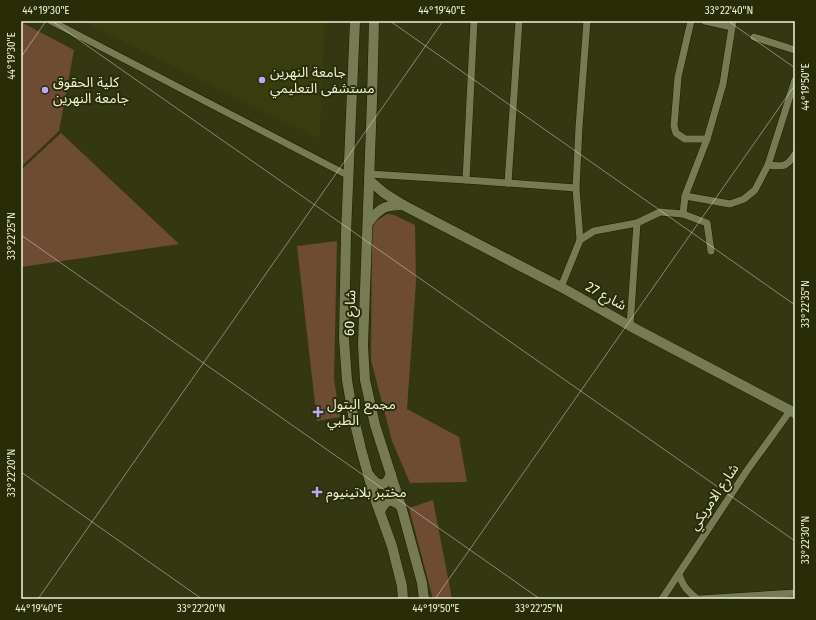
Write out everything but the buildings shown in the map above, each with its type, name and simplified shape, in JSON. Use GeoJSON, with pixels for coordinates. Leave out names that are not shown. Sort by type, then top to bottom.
{"type":"FeatureCollection","features":[{"type":"Feature","properties":{"kind":"street"},"geometry":{"type":"LineString","coordinates":[[50,21],[349,176]]}},
{"type":"Feature","properties":{"kind":"street","name":"شارع 60"},"geometry":{"type":"LineString","coordinates":[[354,21],[346,233],[344,338],[347,380],[353,415],[374,496],[392,546],[402,586],[403,599]]}},
{"type":"Feature","properties":{"kind":"street","name":"شارع 60"},"geometry":{"type":"LineString","coordinates":[[374,21],[363,345],[365,380],[375,425],[401,506],[422,583],[424,599]]}},
{"type":"Feature","properties":{"kind":"street"},"geometry":{"type":"LineString","coordinates":[[466,180],[474,21]]}},
{"type":"Feature","properties":{"kind":"street"},"geometry":{"type":"LineString","coordinates":[[508,183],[519,21]]}},
{"type":"Feature","properties":{"kind":"street"},"geometry":{"type":"LineString","coordinates":[[561,287],[580,240],[576,188],[587,21]]}},
{"type":"Feature","properties":{"kind":"street"},"geometry":{"type":"LineString","coordinates":[[691,21],[678,77],[674,126],[676,133],[685,139],[707,139]]}},
{"type":"Feature","properties":{"kind":"street"},"geometry":{"type":"LineString","coordinates":[[683,214],[685,196],[707,139],[723,84],[733,24],[705,21]]}},
{"type":"Feature","properties":{"kind":"street"},"geometry":{"type":"LineString","coordinates":[[754,37],[795,50]]}},
{"type":"Feature","properties":{"kind":"street"},"geometry":{"type":"LineString","coordinates":[[685,196],[730,204],[744,199],[755,190],[768,165],[795,80]]}},
{"type":"Feature","properties":{"kind":"street"},"geometry":{"type":"LineString","coordinates":[[768,165],[780,167],[784,166],[789,163],[795,154]]}},
{"type":"Feature","properties":{"kind":"street"},"geometry":{"type":"LineString","coordinates":[[369,177],[466,180],[576,188]]}},
{"type":"Feature","properties":{"kind":"street","name":"شارع 27"},"geometry":{"type":"LineString","coordinates":[[369,177],[384,193],[403,205],[561,287],[630,326],[792,412]]}},
{"type":"Feature","properties":{"kind":"street"},"geometry":{"type":"LineString","coordinates":[[368,223],[375,213],[383,208],[392,205],[403,205]]}},
{"type":"Feature","properties":{"kind":"street"},"geometry":{"type":"LineString","coordinates":[[580,240],[594,231],[637,223],[660,212],[683,214],[707,223],[711,251]]}},
{"type":"Feature","properties":{"kind":"street"},"geometry":{"type":"LineString","coordinates":[[630,326],[637,223]]}},
{"type":"Feature","properties":{"kind":"street","name":"شارع الامريكي"},"geometry":{"type":"LineString","coordinates":[[662,599],[748,470],[792,412]]}},
{"type":"Feature","properties":{"kind":"street"},"geometry":{"type":"LineString","coordinates":[[369,475],[373,481],[378,484],[382,484],[388,482],[391,474]]}},
{"type":"Feature","properties":{"kind":"street"},"geometry":{"type":"LineString","coordinates":[[380,512],[384,504],[388,501],[393,501],[401,506]]}},
{"type":"Feature","properties":{"kind":"street"},"geometry":{"type":"LineString","coordinates":[[679,574],[682,584],[688,591],[699,599],[795,593]]}},
{"type":"Feature","properties":{"kind":"shaded area","name":"جامعة النهرين مستشفى التعليمي"},"geometry":{"type":"Polygon","coordinates":[[[82,21],[325,21],[320,139],[82,21]]]}},
{"type":"Feature","properties":{"kind":"shaded area","name":"كلية الحقوق جامعة النهرين"},"geometry":{"type":"Polygon","coordinates":[[[21,22],[74,50],[59,131],[21,167],[21,22]]]}},
{"type":"Feature","properties":{"kind":"shaded area"},"geometry":{"type":"Polygon","coordinates":[[[61,133],[179,244],[21,267],[21,170],[61,133]]]}},
{"type":"Feature","properties":{"kind":"shaded area"},"geometry":{"type":"Polygon","coordinates":[[[387,214],[394,215],[415,225],[416,282],[407,409],[459,437],[467,482],[410,483],[392,441],[371,360],[372,229],[375,222],[387,214]]]}},
{"type":"Feature","properties":{"kind":"shaded area"},"geometry":{"type":"Polygon","coordinates":[[[337,241],[334,379],[340,417],[317,421],[297,246],[337,241]]]}},
{"type":"Feature","properties":{"kind":"shaded area"},"geometry":{"type":"Polygon","coordinates":[[[433,500],[452,599],[433,599],[409,508],[433,500]]]}},
{"type":"Feature","properties":{"kind":"place","name":"جامعة النهرين مستشفى التعليمي"},"geometry":{"type":"Point","coordinates":[262,80]}},
{"type":"Feature","properties":{"kind":"place","name":"كلية الحقوق جامعة النهرين"},"geometry":{"type":"Point","coordinates":[45,90]}},
{"type":"Feature","properties":{"kind":"place","name":"مجمع البتول الطبي"},"geometry":{"type":"Point","coordinates":[318,412]}},
{"type":"Feature","properties":{"kind":"place","name":"مختبر بلاتينيوم"},"geometry":{"type":"Point","coordinates":[317,492]}}]}
